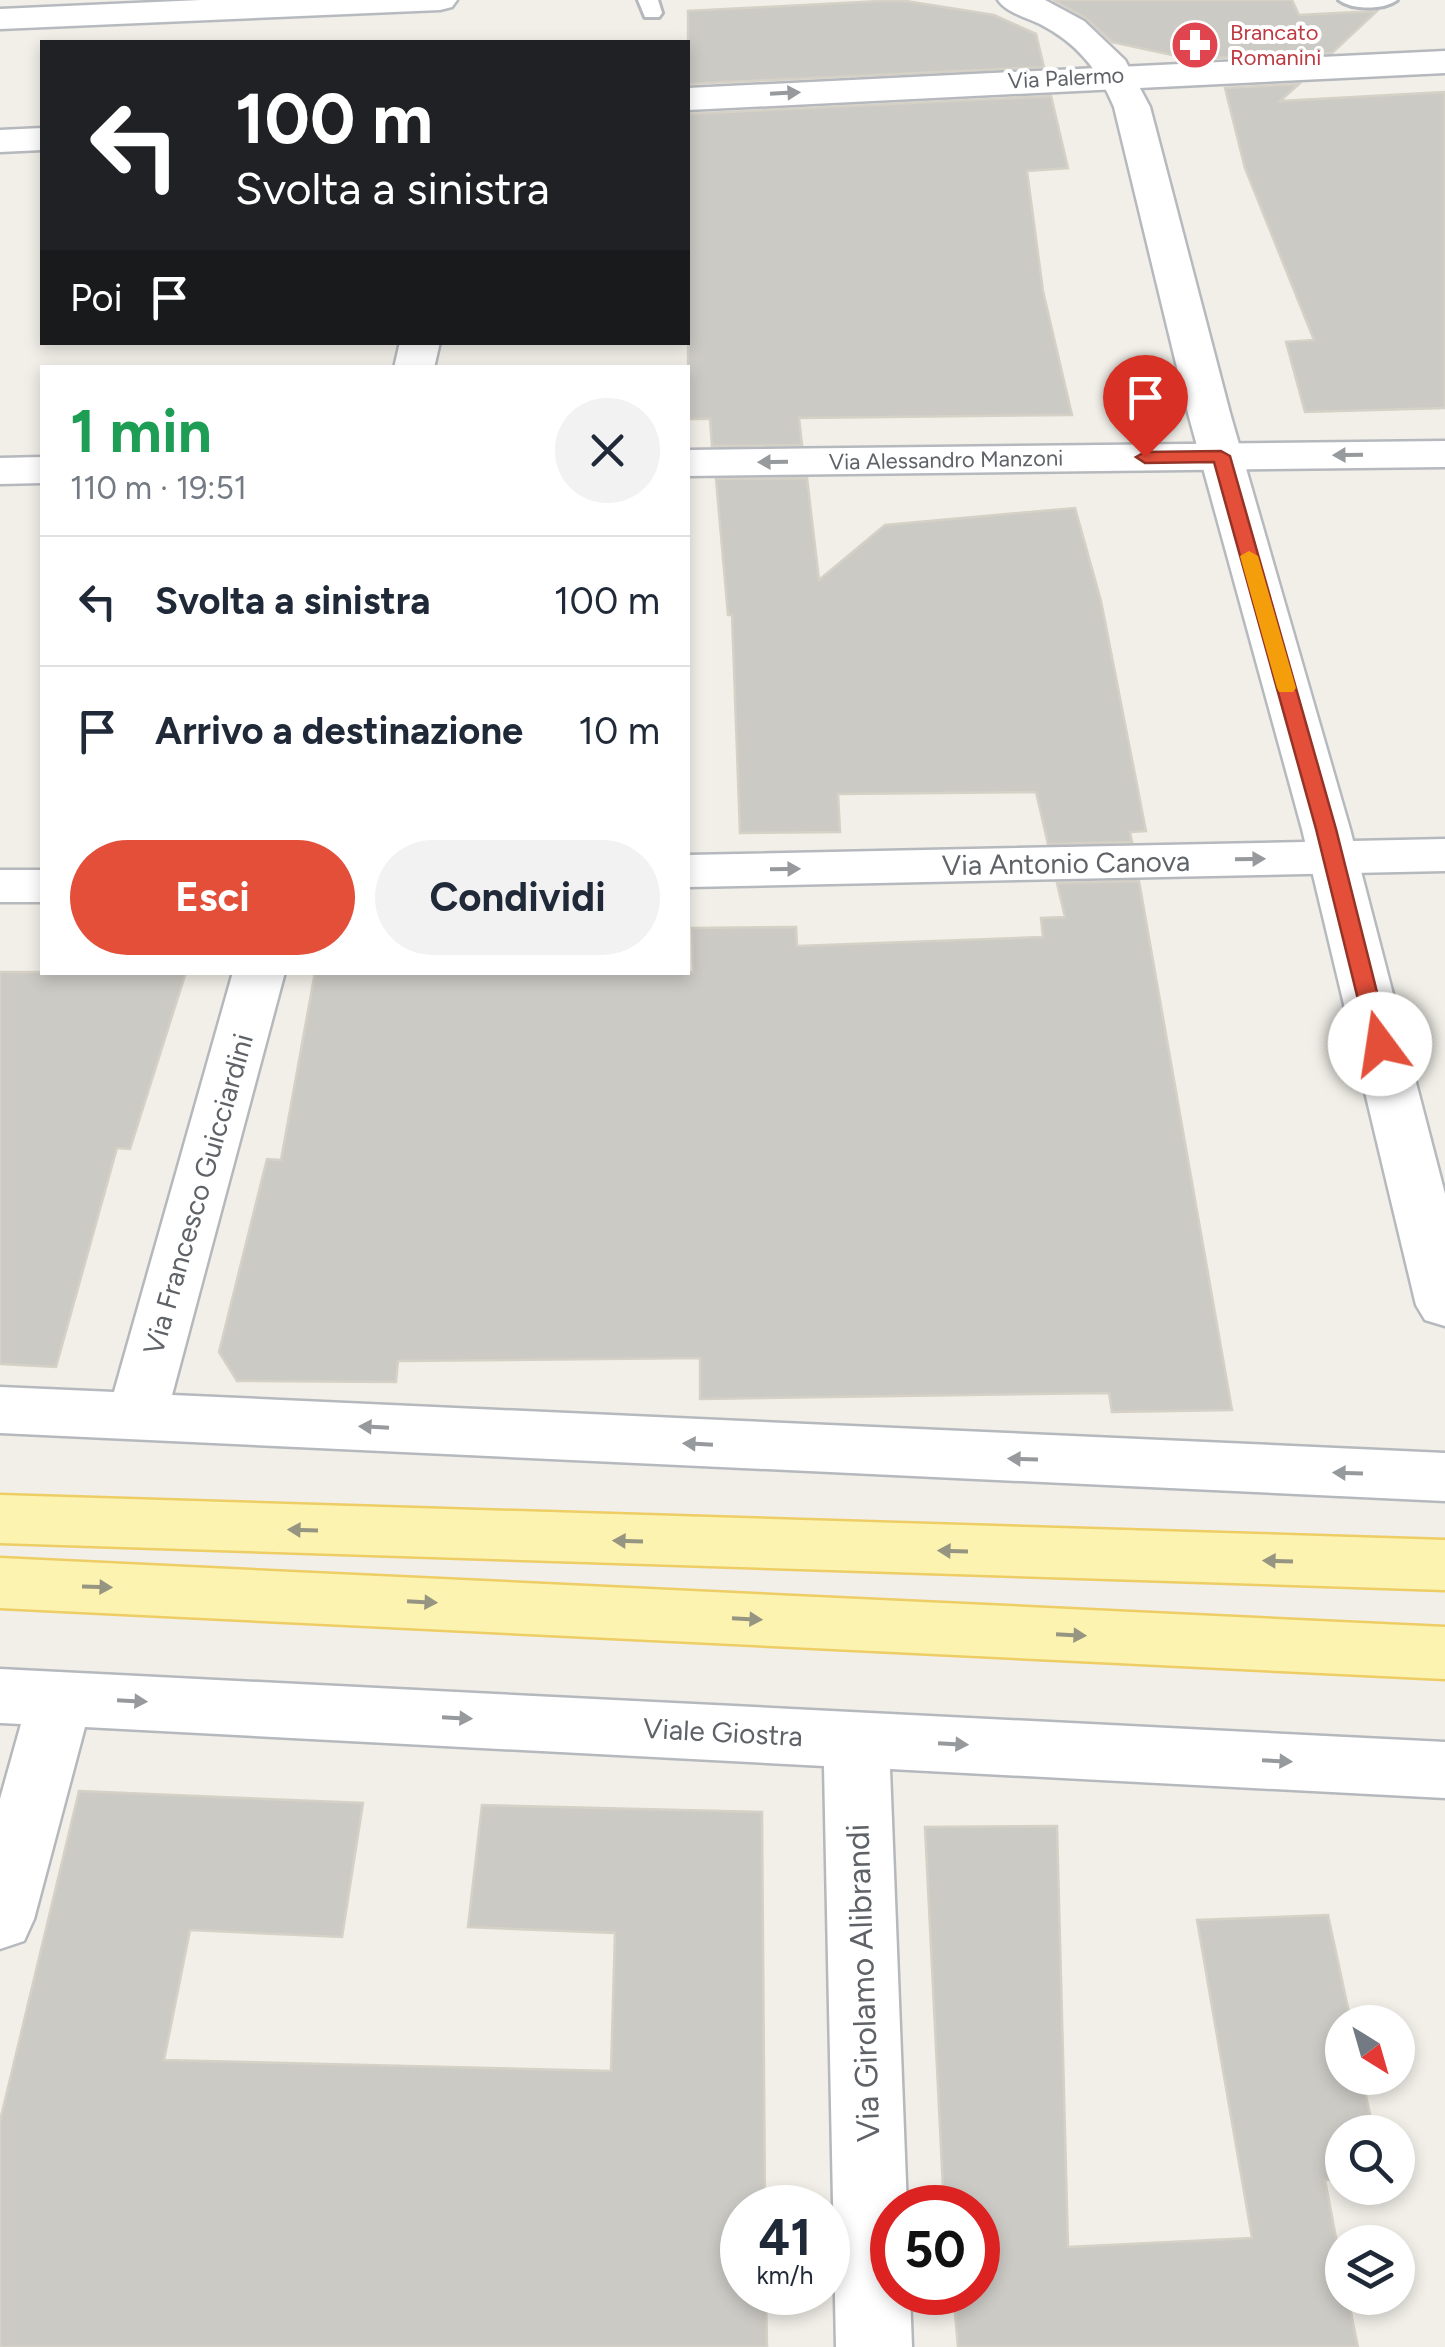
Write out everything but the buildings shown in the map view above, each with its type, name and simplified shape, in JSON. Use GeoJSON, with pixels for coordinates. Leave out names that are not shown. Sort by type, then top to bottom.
{"type":"FeatureCollection","features":[{"type":"Feature","properties":{"kind":"main road"},"geometry":{"type":"LineString","coordinates":[[0,1519],[1445,1565]]}},
{"type":"Feature","properties":{"kind":"main road"},"geometry":{"type":"LineString","coordinates":[[0,1583],[1445,1653]]}},
{"type":"Feature","properties":{"kind":"street"},"geometry":{"type":"LineString","coordinates":[[0,19],[439,0]]}},
{"type":"Feature","properties":{"kind":"street"},"geometry":{"type":"LineString","coordinates":[[1035,3],[1091,41],[1109,57],[1121,76],[1221,456],[1333,857],[1445,1305]]}},
{"type":"Feature","properties":{"kind":"street","name":"Via Palermo"},"geometry":{"type":"LineString","coordinates":[[690,99],[1445,62]]}},
{"type":"Feature","properties":{"kind":"street"},"geometry":{"type":"LineString","coordinates":[[0,141],[40,138]]}},
{"type":"Feature","properties":{"kind":"street","name":"Via Alessandro Manzoni"},"geometry":{"type":"LineString","coordinates":[[690,463],[1445,454]]}},
{"type":"Feature","properties":{"kind":"street"},"geometry":{"type":"LineString","coordinates":[[0,470],[40,470]]}},
{"type":"Feature","properties":{"kind":"street","name":"Via Antonio Canova"},"geometry":{"type":"LineString","coordinates":[[690,872],[1445,855]]}},
{"type":"Feature","properties":{"kind":"street"},"geometry":{"type":"LineString","coordinates":[[0,886],[40,886]]}},
{"type":"Feature","properties":{"kind":"street","name":"Via Francesco Guicciardini"},"geometry":{"type":"LineString","coordinates":[[137,1414],[258,975]]}},
{"type":"Feature","properties":{"kind":"street"},"geometry":{"type":"LineString","coordinates":[[0,1410],[1445,1478]]}},
{"type":"Feature","properties":{"kind":"street"},"geometry":{"type":"LineString","coordinates":[[0,1919],[30,1697]]}},
{"type":"Feature","properties":{"kind":"street","name":"Viale Giostra"},"geometry":{"type":"LineString","coordinates":[[30,1697],[1445,1770]]}},
{"type":"Feature","properties":{"kind":"street","name":"Via Girolamo Alibrandi"},"geometry":{"type":"LineString","coordinates":[[856,1739],[874,2347]]}},
{"type":"Feature","properties":{"kind":"lane"},"geometry":{"type":"LineString","coordinates":[[1349,0],[1387,0]]}},
{"type":"Feature","properties":{"kind":"slow traffic"},"geometry":{"type":"LineString","coordinates":[[1249,556],[1286,688]]}},
{"type":"Feature","properties":{"kind":"place","name":"Brancato Romanini"},"geometry":{"type":"Point","coordinates":[1195,45]}},
{"type":"Feature","properties":{"kind":"route"},"geometry":{"type":"LineString","coordinates":[[1145,457],[1221,456],[1326,829],[1380,1044]]}}]}
